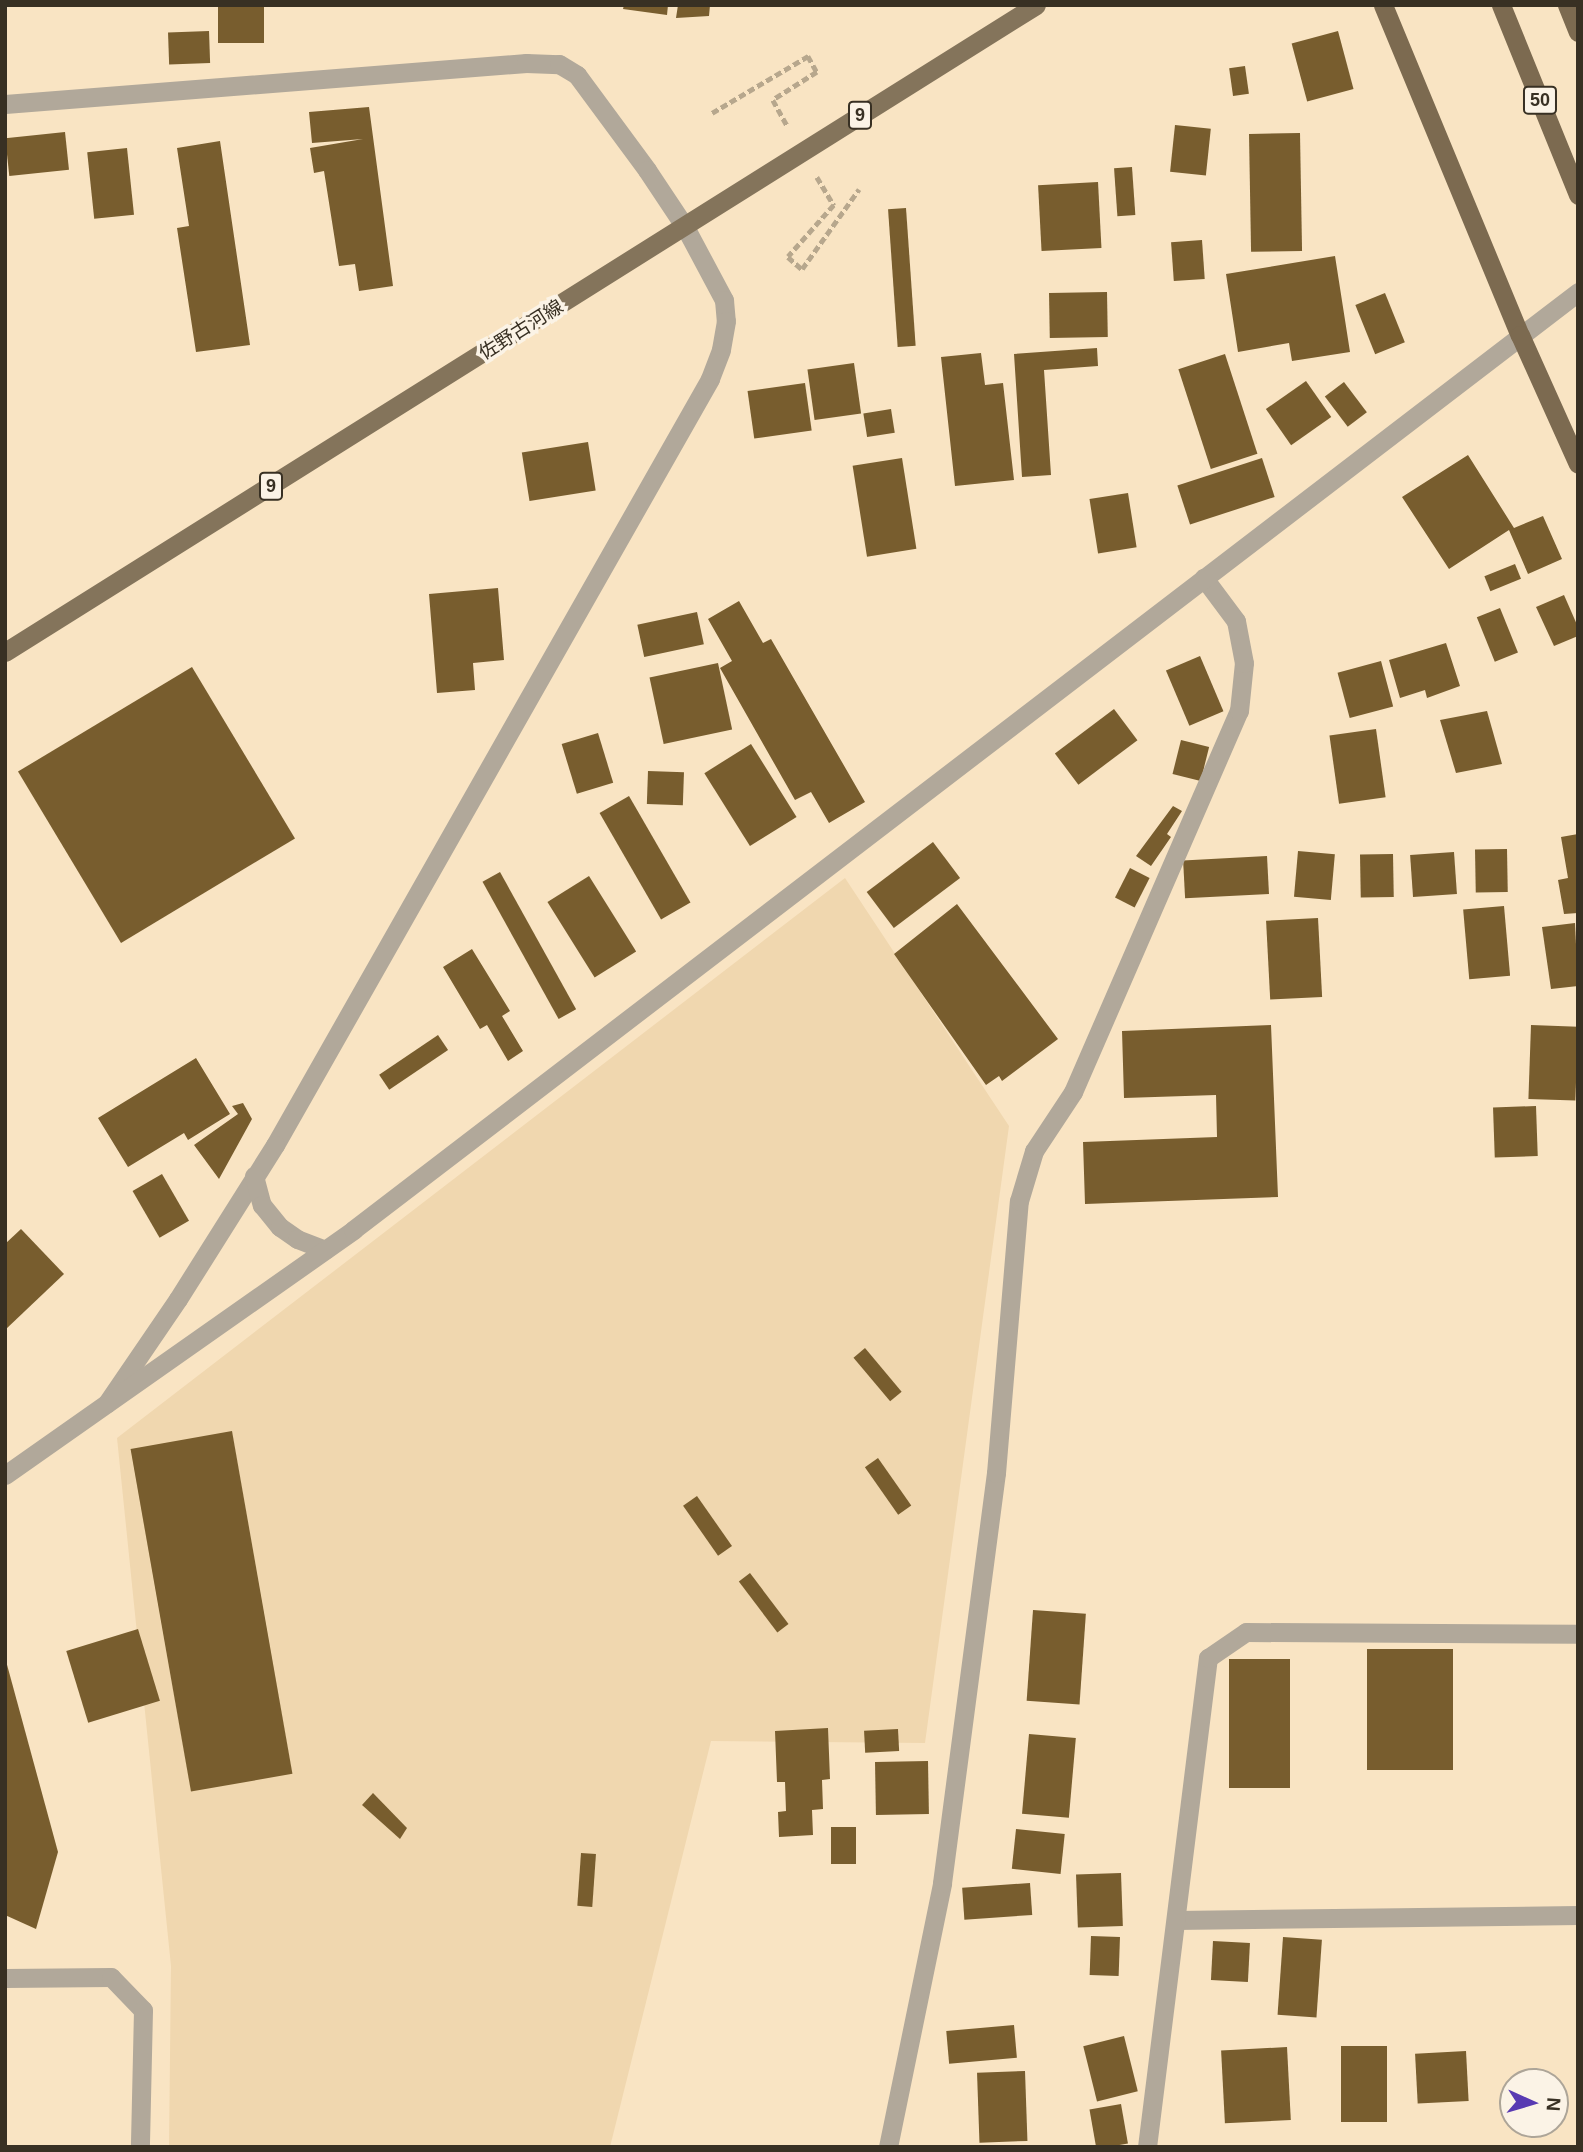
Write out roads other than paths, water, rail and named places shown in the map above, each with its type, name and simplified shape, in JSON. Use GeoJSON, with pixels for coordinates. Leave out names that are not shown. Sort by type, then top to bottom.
{"type":"FeatureCollection","features":[{"type":"Feature","properties":{"kind":"highway"},"geometry":{"type":"LineString","coordinates":[[1383,5],[1520,335],[1578,464]]}},
{"type":"Feature","properties":{"kind":"highway","name":"50"},"geometry":{"type":"LineString","coordinates":[[1501,5],[1578,195]]}},
{"type":"Feature","properties":{"kind":"highway"},"geometry":{"type":"LineString","coordinates":[[1567,5],[1578,33]]}},
{"type":"Feature","properties":{"kind":"main road","name":"佐野古河線"},"geometry":{"type":"LineString","coordinates":[[5,652],[1036,5]]}},
{"type":"Feature","properties":{"kind":"street"},"geometry":{"type":"LineString","coordinates":[[5,104],[526,63],[559,64],[577,75],[685,227],[724,300],[726,321],[721,350],[710,379],[254,1176],[178,1299],[107,1403]]}},
{"type":"Feature","properties":{"kind":"street"},"geometry":{"type":"LineString","coordinates":[[5,1475],[325,1250],[1578,292]]}},
{"type":"Feature","properties":{"kind":"street"},"geometry":{"type":"LineString","coordinates":[[888,2147],[942,1883],[996,1473],[1019,1201],[1034,1150],[1073,1092],[1239,711],[1244,663],[1236,621],[1204,578]]}},
{"type":"Feature","properties":{"kind":"street"},"geometry":{"type":"LineString","coordinates":[[254,1176],[262,1205],[280,1227],[297,1239],[325,1250]]}},
{"type":"Feature","properties":{"kind":"street"},"geometry":{"type":"LineString","coordinates":[[1147,2147],[1208,1658],[1246,1632],[1578,1634]]}},
{"type":"Feature","properties":{"kind":"street"},"geometry":{"type":"LineString","coordinates":[[1176,1920],[1578,1915]]}},
{"type":"Feature","properties":{"kind":"street"},"geometry":{"type":"LineString","coordinates":[[5,1978],[111,1977],[143,2010],[140,2147]]}}]}
